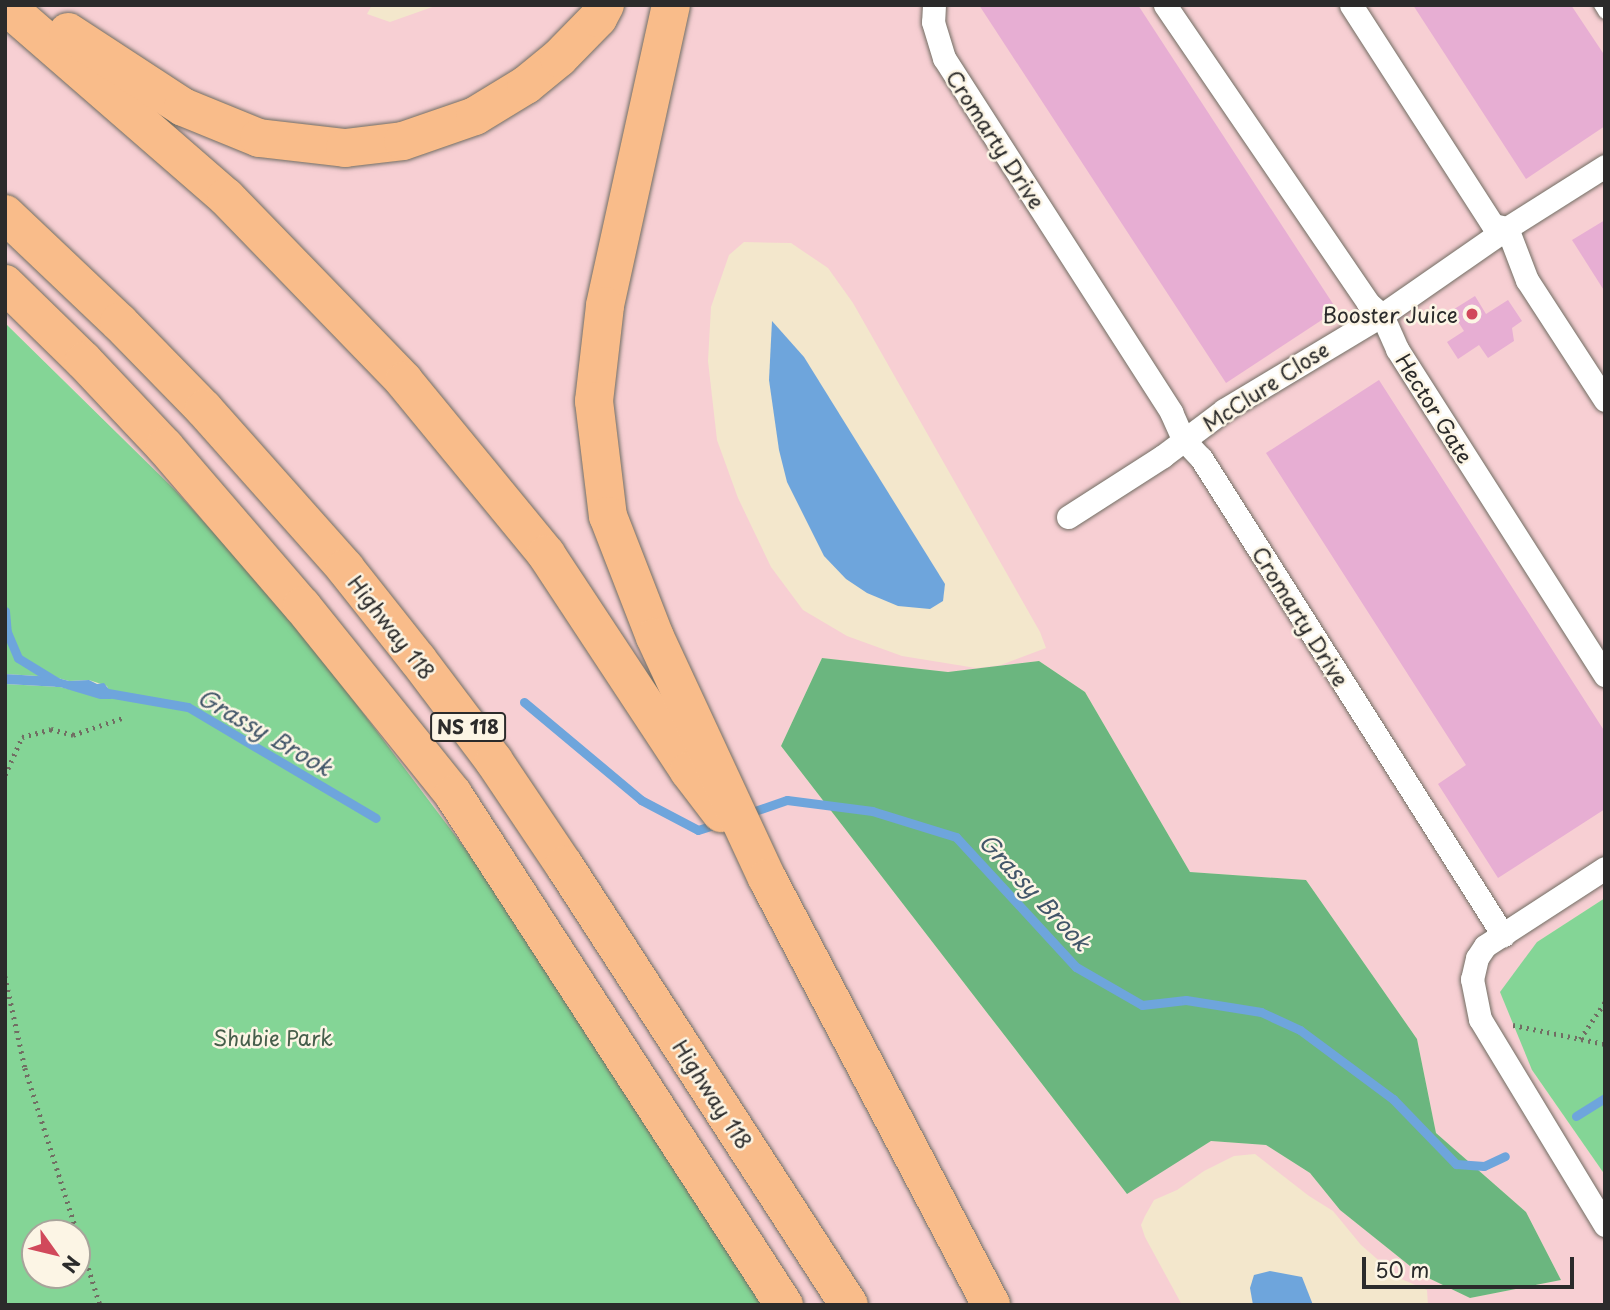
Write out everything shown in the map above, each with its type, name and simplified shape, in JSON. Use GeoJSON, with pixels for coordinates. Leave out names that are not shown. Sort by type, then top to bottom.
{"type":"FeatureCollection","features":[{"type":"Feature","properties":{"kind":"highway"},"geometry":{"type":"LineString","coordinates":[[5,5],[226,197],[404,381],[546,554],[702,766],[756,858],[991,1305]]}},
{"type":"Feature","properties":{"kind":"highway"},"geometry":{"type":"LineString","coordinates":[[27,5],[172,102],[259,138],[345,148],[402,141],[475,116],[526,85],[559,58],[598,18],[605,5]]}},
{"type":"Feature","properties":{"kind":"highway"},"geometry":{"type":"LineString","coordinates":[[671,5],[605,306],[594,401],[608,516],[702,766]]}},
{"type":"Feature","properties":{"kind":"highway","name":"Highway 118"},"geometry":{"type":"LineString","coordinates":[[5,214],[119,322],[204,409],[345,568],[418,660],[494,761],[564,865],[849,1305]]}},
{"type":"Feature","properties":{"kind":"highway","name":"NS 118"},"geometry":{"type":"LineString","coordinates":[[5,284],[84,360],[165,447],[302,606],[453,794],[784,1305]]}},
{"type":"Feature","properties":{"kind":"highway"},"geometry":{"type":"LineString","coordinates":[[374,697],[433,809],[641,1127],[753,1305]]}},
{"type":"Feature","properties":{"kind":"street","name":"Cromarty Drive"},"geometry":{"type":"LineString","coordinates":[[934,5],[933,22],[944,58],[1171,412],[1183,439],[1201,458],[1503,934]]}},
{"type":"Feature","properties":{"kind":"street","name":"Hector Gate"},"geometry":{"type":"LineString","coordinates":[[1165,5],[1368,303],[1382,316],[1397,349],[1605,676]]}},
{"type":"Feature","properties":{"kind":"street"},"geometry":{"type":"LineString","coordinates":[[1351,5],[1493,225],[1507,228],[1527,280],[1605,400]]}},
{"type":"Feature","properties":{"kind":"street","name":"McClure Close"},"geometry":{"type":"LineString","coordinates":[[1068,517],[1163,456],[1224,410],[1382,316],[1507,228],[1605,166]]}},
{"type":"Feature","properties":{"kind":"street"},"geometry":{"type":"LineString","coordinates":[[1605,868],[1485,946],[1477,958],[1472,979],[1476,1009],[1605,1225]]}},
{"type":"Feature","properties":{"kind":"lane"},"geometry":{"type":"LineString","coordinates":[[1600,5],[1605,13]]}},
{"type":"Feature","properties":{"kind":"path"},"geometry":{"type":"LineString","coordinates":[[5,775],[22,737],[51,729],[74,735],[125,717]]}},
{"type":"Feature","properties":{"kind":"path"},"geometry":{"type":"LineString","coordinates":[[5,976],[24,1068],[100,1305]]}},
{"type":"Feature","properties":{"kind":"path"},"geometry":{"type":"LineString","coordinates":[[1580,1039],[1605,1002]]}},
{"type":"Feature","properties":{"kind":"path"},"geometry":{"type":"LineString","coordinates":[[1515,1026],[1605,1044]]}},
{"type":"Feature","properties":{"kind":"shaded area"},"geometry":{"type":"Polygon","coordinates":[[[5,5],[372,5],[367,14],[390,22],[438,5],[1605,5],[1605,898],[1537,942],[1532,1070],[1605,1175],[1605,1305],[1428,1305],[1427,1290],[1399,1278],[1361,1245],[1333,1211],[1255,1154],[1234,1156],[1204,1171],[1177,1190],[1154,1200],[1145,1216],[1141,1225],[1145,1237],[1182,1305],[800,1305],[506,903],[293,619],[174,489],[5,323],[5,5]],[[744,242],[729,255],[711,307],[708,361],[717,440],[738,498],[771,567],[803,610],[847,636],[902,656],[976,668],[1001,665],[1046,648],[1040,632],[853,303],[828,268],[791,243],[744,242]],[[822,658],[781,746],[1126,1193],[1211,1141],[1266,1145],[1310,1173],[1340,1210],[1420,1274],[1470,1298],[1561,1280],[1526,1212],[1436,1133],[1417,1039],[1306,880],[1190,872],[1085,692],[1039,661],[948,672],[822,658]]]}},
{"type":"Feature","properties":{"kind":"green space","name":"Shubie Park"},"geometry":{"type":"Polygon","coordinates":[[[5,323],[174,489],[293,620],[506,903],[766,1305],[5,1305],[5,684],[60,687],[111,699],[107,686],[89,680],[69,681],[54,677],[5,674],[5,323]]]}},
{"type":"Feature","properties":{"kind":"green space"},"geometry":{"type":"Polygon","coordinates":[[[822,658],[948,672],[1039,661],[1085,692],[1190,872],[1306,880],[1417,1039],[1436,1133],[1526,1212],[1561,1280],[1470,1298],[1420,1274],[1340,1210],[1310,1173],[1266,1145],[1211,1141],[1127,1194],[781,746],[822,658]]]}},
{"type":"Feature","properties":{"kind":"green space"},"geometry":{"type":"Polygon","coordinates":[[[1605,898],[1605,1175],[1532,1070],[1500,992],[1537,942],[1605,898]]]}},
{"type":"Feature","properties":{"kind":"water"},"geometry":{"type":"Polygon","coordinates":[[[772,321],[804,357],[945,584],[943,601],[930,609],[898,606],[867,593],[846,579],[824,556],[787,482],[779,450],[769,380],[772,321]]]}},
{"type":"Feature","properties":{"kind":"water"},"geometry":{"type":"Polygon","coordinates":[[[5,674],[104,683],[114,696],[111,699],[100,699],[60,687],[5,684],[5,674]]]}},
{"type":"Feature","properties":{"kind":"water"},"geometry":{"type":"Polygon","coordinates":[[[1270,1271],[1302,1277],[1313,1305],[1253,1305],[1250,1288],[1254,1275],[1270,1271]]]}},
{"type":"Feature","properties":{"kind":"building"},"geometry":{"type":"Polygon","coordinates":[[[979,5],[1138,5],[1337,310],[1226,383],[979,5]]]}},
{"type":"Feature","properties":{"kind":"building"},"geometry":{"type":"Polygon","coordinates":[[[1413,5],[1571,5],[1605,56],[1605,126],[1526,179],[1413,5]]]}},
{"type":"Feature","properties":{"kind":"building"},"geometry":{"type":"Polygon","coordinates":[[[1605,220],[1605,292],[1572,240],[1605,220]]]}},
{"type":"Feature","properties":{"kind":"building"},"geometry":{"type":"Polygon","coordinates":[[[1475,296],[1486,314],[1508,300],[1522,321],[1512,328],[1514,341],[1488,358],[1479,345],[1458,359],[1447,342],[1464,331],[1451,311],[1475,296]]]}},
{"type":"Feature","properties":{"kind":"building"},"geometry":{"type":"Polygon","coordinates":[[[1379,380],[1605,732],[1605,809],[1498,878],[1438,784],[1466,765],[1266,453],[1379,380]]]}},
{"type":"Feature","properties":{"kind":"waterway","name":"Grassy Brook"},"geometry":{"type":"LineString","coordinates":[[5,611],[7,632],[18,658],[57,682]]}},
{"type":"Feature","properties":{"kind":"waterway","name":"Grassy Brook"},"geometry":{"type":"LineString","coordinates":[[102,692],[188,707],[376,818]]}},
{"type":"Feature","properties":{"kind":"waterway","name":"Grassy Brook"},"geometry":{"type":"LineString","coordinates":[[524,702],[641,800],[698,830],[720,823]]}},
{"type":"Feature","properties":{"kind":"waterway","name":"Grassy Brook"},"geometry":{"type":"LineString","coordinates":[[746,814],[787,800],[872,811],[956,837],[1076,967],[1142,1005],[1186,1000],[1261,1012],[1300,1030],[1393,1099],[1456,1164],[1484,1166],[1505,1156]]}},
{"type":"Feature","properties":{"kind":"waterway","name":"Grassy Brook"},"geometry":{"type":"LineString","coordinates":[[1576,1116],[1605,1098]]}},
{"type":"Feature","properties":{"kind":"place","name":"Booster Juice"},"geometry":{"type":"Point","coordinates":[1472,314]}}]}
